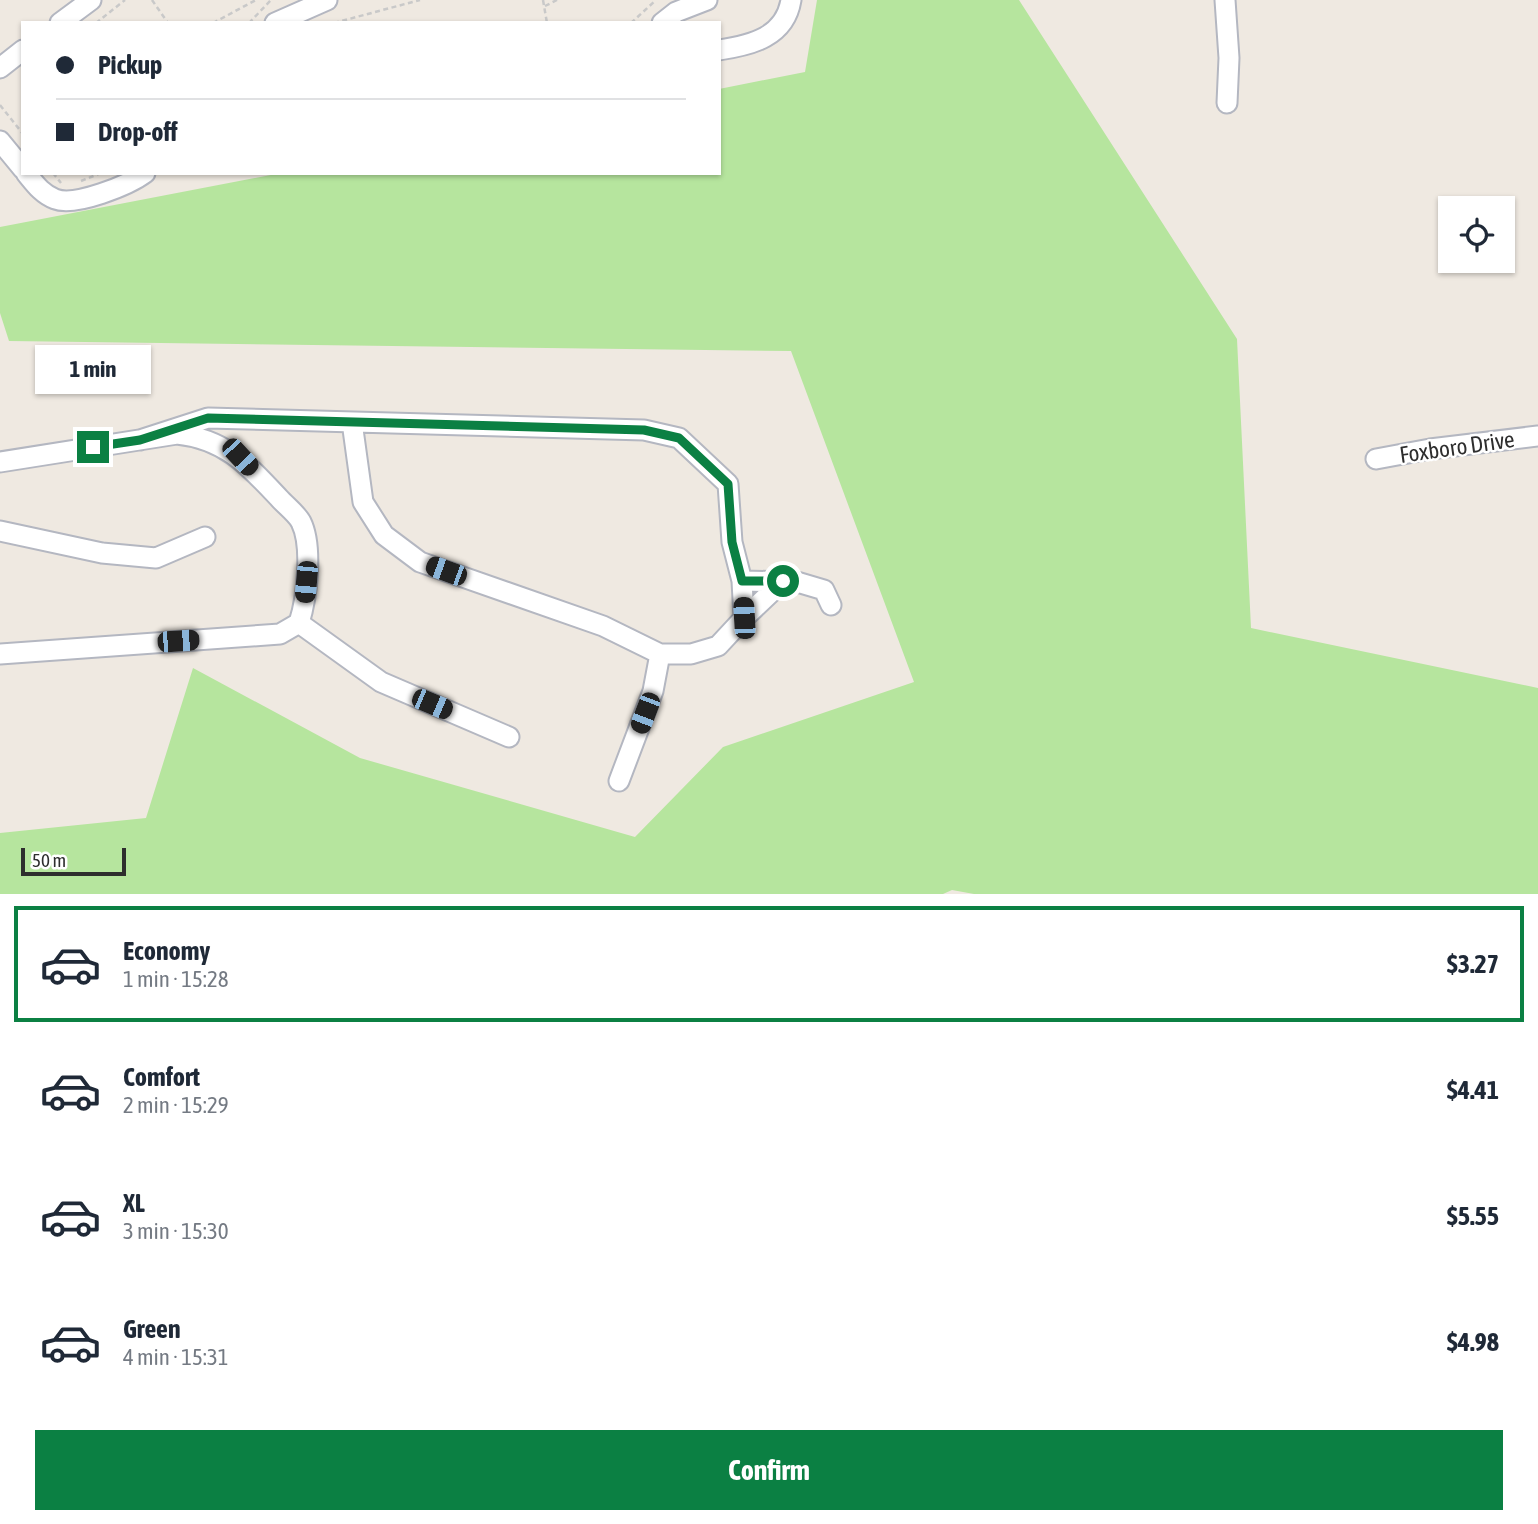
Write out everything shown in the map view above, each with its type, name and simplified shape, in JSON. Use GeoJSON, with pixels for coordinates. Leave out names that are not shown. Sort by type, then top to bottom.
{"type":"FeatureCollection","features":[{"type":"Feature","properties":{"kind":"street"},"geometry":{"type":"LineString","coordinates":[[63,21],[91,0]]}},
{"type":"Feature","properties":{"kind":"street"},"geometry":{"type":"LineString","coordinates":[[280,21],[327,0]]}},
{"type":"Feature","properties":{"kind":"street"},"geometry":{"type":"LineString","coordinates":[[665,21],[676,12],[708,0]]}},
{"type":"Feature","properties":{"kind":"street"},"geometry":{"type":"LineString","coordinates":[[721,50],[741,46],[773,34],[783,25],[791,0]]}},
{"type":"Feature","properties":{"kind":"street"},"geometry":{"type":"LineString","coordinates":[[1225,0],[1229,58],[1227,103]]}},
{"type":"Feature","properties":{"kind":"street"},"geometry":{"type":"LineString","coordinates":[[0,68],[21,52]]}},
{"type":"Feature","properties":{"kind":"street"},"geometry":{"type":"LineString","coordinates":[[0,141],[21,167]]}},
{"type":"Feature","properties":{"kind":"street"},"geometry":{"type":"LineString","coordinates":[[28,175],[43,193],[58,201],[77,200],[133,182],[142,175]]}},
{"type":"Feature","properties":{"kind":"street"},"geometry":{"type":"LineString","coordinates":[[140,440],[208,418],[644,430],[679,438],[728,484],[732,542],[742,581],[744,618]]}},
{"type":"Feature","properties":{"kind":"street"},"geometry":{"type":"LineString","coordinates":[[352,422],[363,502],[384,535],[420,562],[603,626],[660,654],[691,654],[718,646],[783,581]]}},
{"type":"Feature","properties":{"kind":"street"},"geometry":{"type":"LineString","coordinates":[[0,462],[177,434],[197,436],[240,457],[301,522],[308,557],[299,623],[280,634],[0,654]]}},
{"type":"Feature","properties":{"kind":"street","name":"Foxboro Drive"},"geometry":{"type":"LineString","coordinates":[[1376,459],[1430,449],[1538,436]]}},
{"type":"Feature","properties":{"kind":"street"},"geometry":{"type":"LineString","coordinates":[[0,531],[102,553],[156,558],[205,537]]}},
{"type":"Feature","properties":{"kind":"street"},"geometry":{"type":"LineString","coordinates":[[742,581],[783,581],[824,590],[831,605]]}},
{"type":"Feature","properties":{"kind":"street"},"geometry":{"type":"LineString","coordinates":[[299,623],[381,682],[509,737]]}},
{"type":"Feature","properties":{"kind":"street"},"geometry":{"type":"LineString","coordinates":[[619,781],[653,691],[660,654]]}},
{"type":"Feature","properties":{"kind":"path"},"geometry":{"type":"LineString","coordinates":[[99,21],[125,0]]}},
{"type":"Feature","properties":{"kind":"path"},"geometry":{"type":"LineString","coordinates":[[152,0],[167,21]]}},
{"type":"Feature","properties":{"kind":"path"},"geometry":{"type":"LineString","coordinates":[[217,21],[256,0]]}},
{"type":"Feature","properties":{"kind":"path"},"geometry":{"type":"LineString","coordinates":[[251,21],[269,0]]}},
{"type":"Feature","properties":{"kind":"path"},"geometry":{"type":"LineString","coordinates":[[341,21],[420,0]]}},
{"type":"Feature","properties":{"kind":"path"},"geometry":{"type":"LineString","coordinates":[[543,0],[546,21]]}},
{"type":"Feature","properties":{"kind":"path"},"geometry":{"type":"LineString","coordinates":[[543,7],[557,0]]}},
{"type":"Feature","properties":{"kind":"path"},"geometry":{"type":"LineString","coordinates":[[633,21],[656,0]]}},
{"type":"Feature","properties":{"kind":"path"},"geometry":{"type":"LineString","coordinates":[[0,105],[21,131]]}},
{"type":"Feature","properties":{"kind":"path"},"geometry":{"type":"LineString","coordinates":[[55,175],[67,191]]}},
{"type":"Feature","properties":{"kind":"path"},"geometry":{"type":"LineString","coordinates":[[77,184],[97,175]]}},
{"type":"Feature","properties":{"kind":"green space"},"geometry":{"type":"Polygon","coordinates":[[[817,0],[1019,0],[1237,339],[1251,628],[1538,688],[1538,894],[974,894],[952,890],[943,894],[0,894],[0,833],[146,818],[193,668],[360,758],[635,837],[723,747],[914,682],[791,351],[9,341],[0,313],[0,227],[271,175],[721,175],[721,89],[805,72],[817,0]]]}},
{"type":"Feature","properties":{"kind":"route"},"geometry":{"type":"LineString","coordinates":[[93,447],[140,440],[208,418],[644,430],[679,438],[728,484],[732,542],[742,581],[783,581]]}}]}
